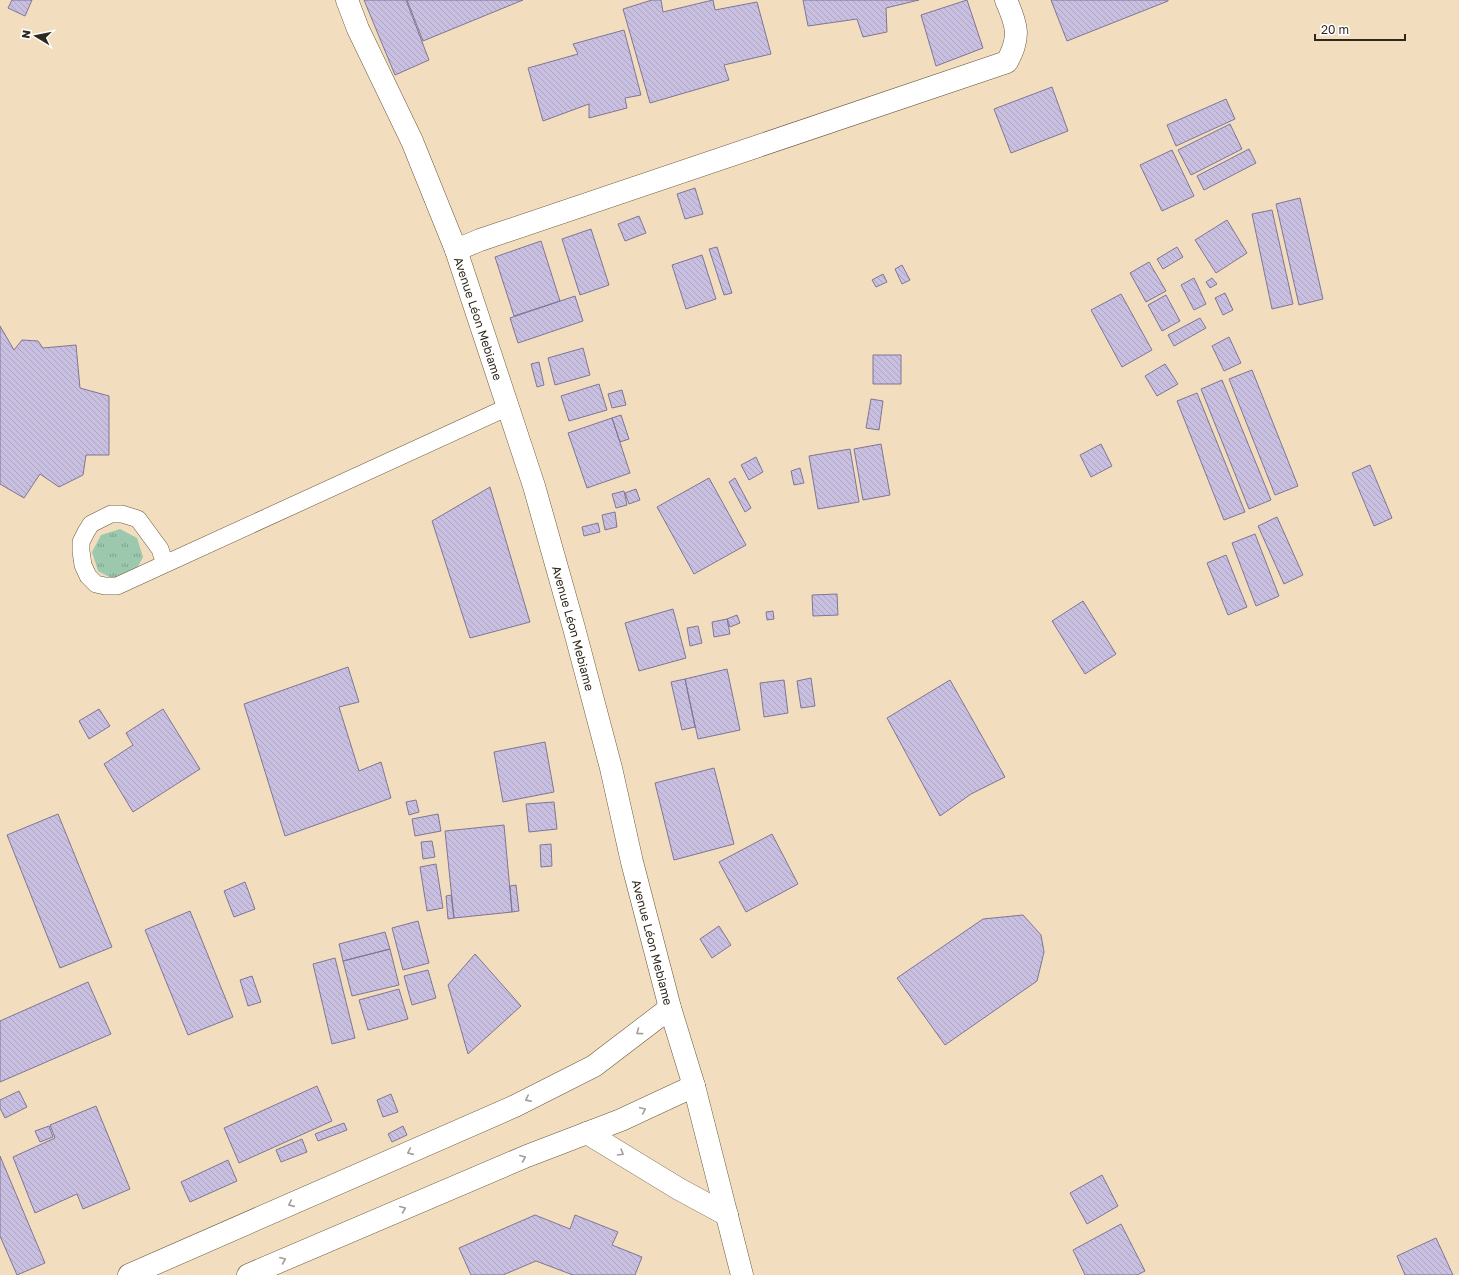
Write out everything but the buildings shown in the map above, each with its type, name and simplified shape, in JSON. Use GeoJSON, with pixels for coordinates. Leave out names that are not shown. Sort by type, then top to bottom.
{"type":"FeatureCollection","features":[{"type":"Feature","properties":{"kind":"street","name":"Avenue Léon Mebiame"},"geometry":{"type":"LineString","coordinates":[[347,0],[358,29],[412,141],[456,250],[534,486],[576,635],[670,1008],[694,1086],[742,1275]]}},
{"type":"Feature","properties":{"kind":"street"},"geometry":{"type":"LineString","coordinates":[[456,250],[480,240],[1007,62],[1013,52],[1017,26],[1006,0]]}},
{"type":"Feature","properties":{"kind":"street"},"geometry":{"type":"LineString","coordinates":[[129,1275],[515,1106],[594,1066],[670,1008]]}},
{"type":"Feature","properties":{"kind":"street"},"geometry":{"type":"LineString","coordinates":[[248,1275],[527,1156],[620,1120],[694,1086]]}},
{"type":"Feature","properties":{"kind":"street"},"geometry":{"type":"LineString","coordinates":[[587,1133],[678,1189],[727,1215]]}},
{"type":"Feature","properties":{"kind":"lane"},"geometry":{"type":"LineString","coordinates":[[165,564],[160,549],[138,519],[122,514],[111,514],[91,524],[81,542],[83,565],[88,576],[96,584],[117,586],[508,407]]}},
{"type":"Feature","properties":{"kind":"green space"},"geometry":{"type":"Polygon","coordinates":[[[120,529],[137,538],[143,557],[134,574],[115,580],[98,571],[92,552],[101,535],[120,529]]]}}]}
